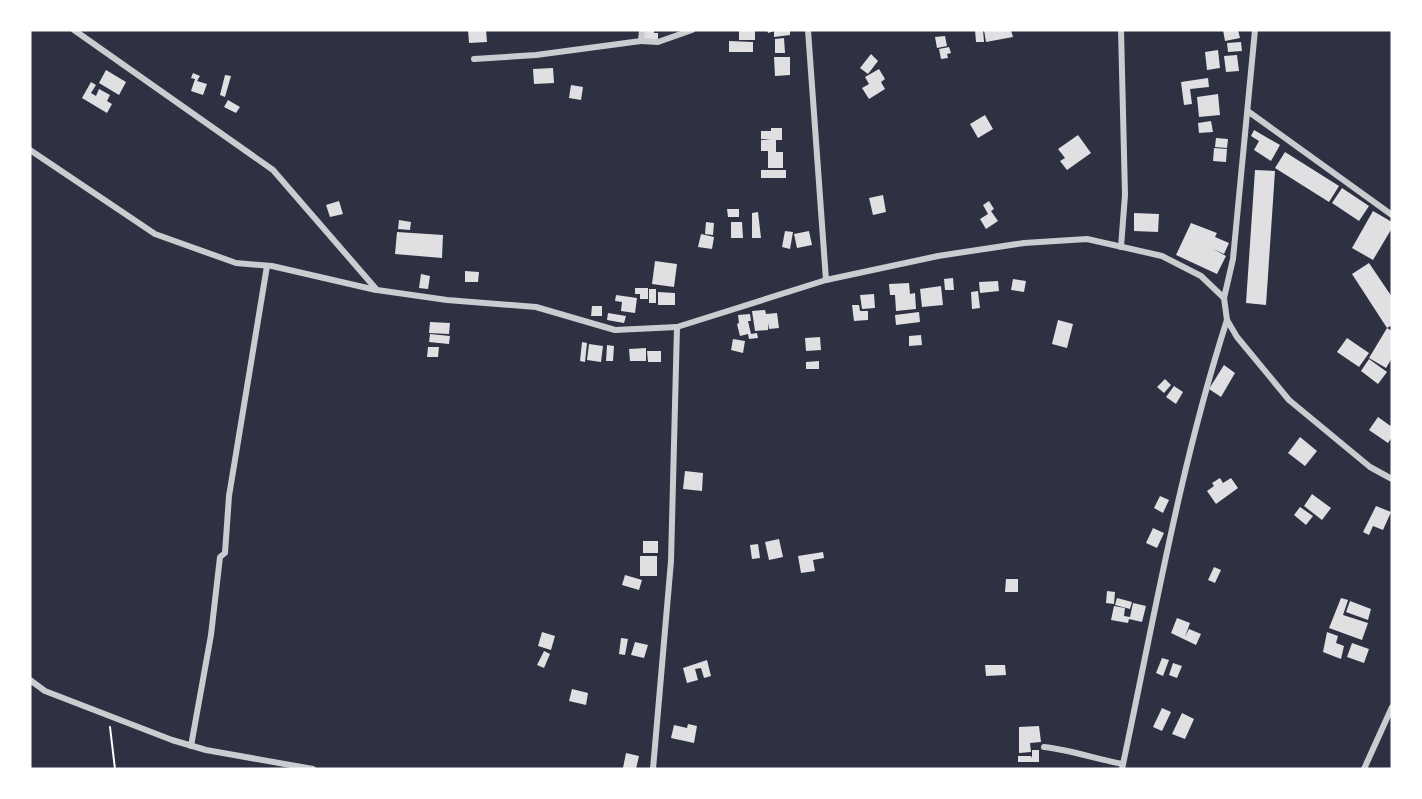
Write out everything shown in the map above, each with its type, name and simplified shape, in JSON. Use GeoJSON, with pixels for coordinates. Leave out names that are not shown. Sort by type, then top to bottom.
{"type":"FeatureCollection","features":[{"type":"Feature","properties":{"kind":"street"},"geometry":{"type":"LineString","coordinates":[[74,30],[273,170],[377,291]]}},
{"type":"Feature","properties":{"kind":"street"},"geometry":{"type":"LineString","coordinates":[[642,30],[642,41]]}},
{"type":"Feature","properties":{"kind":"street"},"geometry":{"type":"LineString","coordinates":[[474,59],[536,55],[642,41],[658,42],[692,30]]}},
{"type":"Feature","properties":{"kind":"street"},"geometry":{"type":"LineString","coordinates":[[808,30],[826,280]]}},
{"type":"Feature","properties":{"kind":"street"},"geometry":{"type":"LineString","coordinates":[[1121,30],[1125,195],[1121,247]]}},
{"type":"Feature","properties":{"kind":"street"},"geometry":{"type":"LineString","coordinates":[[1044,747],[1066,749],[1123,767],[1183,481],[1208,380],[1227,321],[1224,298],[1233,259],[1249,112],[1255,30]]}},
{"type":"Feature","properties":{"kind":"street"},"geometry":{"type":"LineString","coordinates":[[1249,112],[1392,214]]}},
{"type":"Feature","properties":{"kind":"street"},"geometry":{"type":"LineString","coordinates":[[30,150],[155,234],[236,263],[267,266],[377,291],[447,300],[536,307],[615,330],[677,327],[826,280],[939,256],[1024,243],[1087,239],[1162,256],[1201,276],[1224,298]]}},
{"type":"Feature","properties":{"kind":"street"},"geometry":{"type":"LineString","coordinates":[[191,746],[211,635],[220,557],[225,553],[229,496],[267,266]]}},
{"type":"Feature","properties":{"kind":"street"},"geometry":{"type":"LineString","coordinates":[[1227,321],[1242,344],[1289,400],[1370,467],[1392,478]]}},
{"type":"Feature","properties":{"kind":"street"},"geometry":{"type":"LineString","coordinates":[[653,769],[671,561],[677,327]]}},
{"type":"Feature","properties":{"kind":"street"},"geometry":{"type":"LineString","coordinates":[[30,680],[45,691],[191,746],[313,769]]}},
{"type":"Feature","properties":{"kind":"street"},"geometry":{"type":"LineString","coordinates":[[1364,769],[1392,707]]}},
{"type":"Feature","properties":{"kind":"path"},"geometry":{"type":"LineString","coordinates":[[108,715],[115,769]]}},
{"type":"Feature","properties":{"kind":"building"},"geometry":{"type":"Polygon","coordinates":[[[468,30],[486,30],[487,42],[469,43],[468,30]]]}},
{"type":"Feature","properties":{"kind":"building"},"geometry":{"type":"Polygon","coordinates":[[[644,30],[654,30],[654,33],[658,33],[658,41],[644,40],[644,30]]]}},
{"type":"Feature","properties":{"kind":"building"},"geometry":{"type":"Polygon","coordinates":[[[739,30],[755,30],[755,40],[739,40],[739,30]]]}},
{"type":"Feature","properties":{"kind":"building"},"geometry":{"type":"Polygon","coordinates":[[[767,30],[790,30],[790,35],[774,37],[774,31],[768,33],[767,30]]]}},
{"type":"Feature","properties":{"kind":"building"},"geometry":{"type":"Polygon","coordinates":[[[975,30],[983,30],[984,42],[976,42],[975,30]]]}},
{"type":"Feature","properties":{"kind":"building"},"geometry":{"type":"Polygon","coordinates":[[[984,30],[1011,30],[1013,37],[986,42],[984,30]]]}},
{"type":"Feature","properties":{"kind":"building"},"geometry":{"type":"Polygon","coordinates":[[[1223,30],[1238,30],[1240,38],[1225,41],[1223,30]]]}},
{"type":"Feature","properties":{"kind":"building"},"geometry":{"type":"Polygon","coordinates":[[[945,36],[947,46],[937,48],[935,37],[945,36]]]}},
{"type":"Feature","properties":{"kind":"building"},"geometry":{"type":"Polygon","coordinates":[[[784,38],[785,53],[775,53],[775,39],[784,38]]]}},
{"type":"Feature","properties":{"kind":"building"},"geometry":{"type":"Polygon","coordinates":[[[729,41],[753,42],[753,52],[729,52],[729,41]]]}},
{"type":"Feature","properties":{"kind":"building"},"geometry":{"type":"Polygon","coordinates":[[[1241,42],[1242,51],[1228,52],[1227,43],[1241,42]]]}},
{"type":"Feature","properties":{"kind":"building"},"geometry":{"type":"Polygon","coordinates":[[[949,47],[951,53],[947,54],[948,58],[941,59],[939,49],[949,47]]]}},
{"type":"Feature","properties":{"kind":"building"},"geometry":{"type":"Polygon","coordinates":[[[1218,50],[1220,68],[1207,70],[1205,52],[1218,50]]]}},
{"type":"Feature","properties":{"kind":"building"},"geometry":{"type":"Polygon","coordinates":[[[871,54],[878,61],[868,74],[860,68],[871,54]]]}},
{"type":"Feature","properties":{"kind":"building"},"geometry":{"type":"Polygon","coordinates":[[[1237,55],[1239,71],[1226,72],[1224,56],[1237,55]]]}},
{"type":"Feature","properties":{"kind":"building"},"geometry":{"type":"Polygon","coordinates":[[[774,57],[790,57],[790,75],[775,76],[774,57]]]}},
{"type":"Feature","properties":{"kind":"building"},"geometry":{"type":"Polygon","coordinates":[[[553,68],[554,83],[534,84],[533,69],[553,68]]]}},
{"type":"Feature","properties":{"kind":"building"},"geometry":{"type":"Polygon","coordinates":[[[879,69],[885,79],[881,82],[885,89],[869,99],[862,88],[869,84],[865,77],[879,69]]]}},
{"type":"Feature","properties":{"kind":"building"},"geometry":{"type":"Polygon","coordinates":[[[106,70],[126,82],[119,95],[99,83],[106,70]]]}},
{"type":"Feature","properties":{"kind":"building"},"geometry":{"type":"Polygon","coordinates":[[[193,73],[200,76],[197,81],[207,84],[203,95],[191,91],[195,79],[191,78],[193,73]]]}},
{"type":"Feature","properties":{"kind":"building"},"geometry":{"type":"Polygon","coordinates":[[[225,75],[231,76],[225,97],[220,95],[225,75]]]}},
{"type":"Feature","properties":{"kind":"building"},"geometry":{"type":"Polygon","coordinates":[[[1208,78],[1209,87],[1190,89],[1192,104],[1184,105],[1181,82],[1208,78]]]}},
{"type":"Feature","properties":{"kind":"building"},"geometry":{"type":"Polygon","coordinates":[[[91,82],[96,85],[91,93],[96,96],[99,89],[110,95],[107,101],[112,104],[107,113],[82,98],[91,82]]]}},
{"type":"Feature","properties":{"kind":"building"},"geometry":{"type":"Polygon","coordinates":[[[571,85],[583,87],[581,100],[569,98],[571,85]]]}},
{"type":"Feature","properties":{"kind":"building"},"geometry":{"type":"Polygon","coordinates":[[[1218,94],[1220,115],[1199,117],[1197,97],[1218,94]]]}},
{"type":"Feature","properties":{"kind":"building"},"geometry":{"type":"Polygon","coordinates":[[[228,100],[240,107],[236,113],[224,107],[228,100]]]}},
{"type":"Feature","properties":{"kind":"building"},"geometry":{"type":"Polygon","coordinates":[[[985,115],[993,129],[978,138],[970,124],[985,115]]]}},
{"type":"Feature","properties":{"kind":"building"},"geometry":{"type":"Polygon","coordinates":[[[1211,121],[1213,132],[1199,133],[1198,123],[1211,121]]]}},
{"type":"Feature","properties":{"kind":"building"},"geometry":{"type":"Polygon","coordinates":[[[771,128],[782,128],[782,140],[776,140],[776,152],[783,152],[783,168],[768,168],[768,151],[761,151],[761,140],[771,140],[761,139],[761,131],[771,131],[771,128]]]}},
{"type":"Feature","properties":{"kind":"building"},"geometry":{"type":"Polygon","coordinates":[[[1254,130],[1280,145],[1271,161],[1254,150],[1259,141],[1251,136],[1254,130]]]}},
{"type":"Feature","properties":{"kind":"building"},"geometry":{"type":"Polygon","coordinates":[[[1078,135],[1091,153],[1067,170],[1060,161],[1065,158],[1058,149],[1078,135]]]}},
{"type":"Feature","properties":{"kind":"building"},"geometry":{"type":"Polygon","coordinates":[[[1216,138],[1228,139],[1227,148],[1215,147],[1216,138]]]}},
{"type":"Feature","properties":{"kind":"building"},"geometry":{"type":"Polygon","coordinates":[[[1214,148],[1227,149],[1226,162],[1213,161],[1214,148]]]}},
{"type":"Feature","properties":{"kind":"building"},"geometry":{"type":"Polygon","coordinates":[[[1285,152],[1339,186],[1329,202],[1275,168],[1285,152]]]}},
{"type":"Feature","properties":{"kind":"building"},"geometry":{"type":"Polygon","coordinates":[[[761,170],[786,170],[786,178],[761,178],[761,170]]]}},
{"type":"Feature","properties":{"kind":"building"},"geometry":{"type":"Polygon","coordinates":[[[1255,170],[1275,171],[1266,305],[1246,303],[1255,170]]]}},
{"type":"Feature","properties":{"kind":"building"},"geometry":{"type":"Polygon","coordinates":[[[1342,188],[1369,206],[1359,221],[1332,203],[1342,188]]]}},
{"type":"Feature","properties":{"kind":"building"},"geometry":{"type":"Polygon","coordinates":[[[883,195],[886,212],[873,215],[869,198],[883,195]]]}},
{"type":"Feature","properties":{"kind":"building"},"geometry":{"type":"Polygon","coordinates":[[[339,201],[343,214],[330,217],[326,205],[339,201]]]}},
{"type":"Feature","properties":{"kind":"building"},"geometry":{"type":"Polygon","coordinates":[[[989,201],[994,209],[991,211],[998,221],[986,229],[980,219],[988,214],[983,205],[989,201]]]}},
{"type":"Feature","properties":{"kind":"building"},"geometry":{"type":"Polygon","coordinates":[[[727,209],[739,209],[739,217],[728,217],[727,209]]]}},
{"type":"Feature","properties":{"kind":"building"},"geometry":{"type":"Polygon","coordinates":[[[1373,211],[1392,222],[1392,228],[1373,260],[1352,248],[1373,211]]]}},
{"type":"Feature","properties":{"kind":"building"},"geometry":{"type":"Polygon","coordinates":[[[758,212],[761,238],[752,238],[752,213],[758,212]]]}},
{"type":"Feature","properties":{"kind":"building"},"geometry":{"type":"Polygon","coordinates":[[[1134,213],[1159,214],[1158,232],[1134,231],[1134,213]]]}},
{"type":"Feature","properties":{"kind":"building"},"geometry":{"type":"Polygon","coordinates":[[[399,220],[411,222],[410,230],[398,229],[399,220]]]}},
{"type":"Feature","properties":{"kind":"building"},"geometry":{"type":"Polygon","coordinates":[[[706,222],[714,223],[713,235],[705,234],[706,222]]]}},
{"type":"Feature","properties":{"kind":"building"},"geometry":{"type":"Polygon","coordinates":[[[731,222],[742,222],[743,238],[731,238],[731,222]]]}},
{"type":"Feature","properties":{"kind":"building"},"geometry":{"type":"Polygon","coordinates":[[[1191,223],[1217,233],[1215,237],[1229,243],[1224,254],[1213,249],[1226,256],[1217,274],[1176,255],[1191,223]]]}},
{"type":"Feature","properties":{"kind":"building"},"geometry":{"type":"Polygon","coordinates":[[[785,231],[793,232],[790,249],[782,247],[785,231]]]}},
{"type":"Feature","properties":{"kind":"building"},"geometry":{"type":"Polygon","coordinates":[[[809,231],[812,245],[797,248],[794,234],[809,231]]]}},
{"type":"Feature","properties":{"kind":"building"},"geometry":{"type":"Polygon","coordinates":[[[397,232],[443,235],[442,258],[395,254],[397,232]]]}},
{"type":"Feature","properties":{"kind":"building"},"geometry":{"type":"Polygon","coordinates":[[[701,234],[714,237],[712,249],[698,247],[701,234]]]}},
{"type":"Feature","properties":{"kind":"building"},"geometry":{"type":"Polygon","coordinates":[[[655,261],[677,264],[674,287],[652,284],[655,261]]]}},
{"type":"Feature","properties":{"kind":"building"},"geometry":{"type":"Polygon","coordinates":[[[1369,263],[1392,297],[1392,325],[1387,328],[1352,274],[1369,263]]]}},
{"type":"Feature","properties":{"kind":"building"},"geometry":{"type":"Polygon","coordinates":[[[465,271],[479,272],[478,282],[465,282],[465,271]]]}},
{"type":"Feature","properties":{"kind":"building"},"geometry":{"type":"Polygon","coordinates":[[[421,274],[430,276],[428,289],[419,288],[421,274]]]}},
{"type":"Feature","properties":{"kind":"building"},"geometry":{"type":"Polygon","coordinates":[[[953,278],[954,290],[945,290],[944,279],[953,278]]]}},
{"type":"Feature","properties":{"kind":"building"},"geometry":{"type":"Polygon","coordinates":[[[1013,279],[1026,281],[1024,292],[1011,290],[1013,279]]]}},
{"type":"Feature","properties":{"kind":"building"},"geometry":{"type":"Polygon","coordinates":[[[998,281],[999,291],[980,293],[979,282],[998,281]]]}},
{"type":"Feature","properties":{"kind":"building"},"geometry":{"type":"Polygon","coordinates":[[[909,283],[910,294],[915,293],[916,309],[896,311],[895,295],[890,295],[889,284],[909,283]]]}},
{"type":"Feature","properties":{"kind":"building"},"geometry":{"type":"Polygon","coordinates":[[[941,286],[943,305],[922,307],[920,289],[941,286]]]}},
{"type":"Feature","properties":{"kind":"building"},"geometry":{"type":"Polygon","coordinates":[[[635,288],[648,288],[648,299],[640,299],[640,294],[635,294],[635,288]]]}},
{"type":"Feature","properties":{"kind":"building"},"geometry":{"type":"Polygon","coordinates":[[[649,289],[656,289],[656,303],[649,303],[649,289]]]}},
{"type":"Feature","properties":{"kind":"building"},"geometry":{"type":"Polygon","coordinates":[[[978,291],[980,308],[972,309],[971,292],[978,291]]]}},
{"type":"Feature","properties":{"kind":"building"},"geometry":{"type":"Polygon","coordinates":[[[658,292],[675,293],[675,305],[658,305],[658,292]]]}},
{"type":"Feature","properties":{"kind":"building"},"geometry":{"type":"Polygon","coordinates":[[[874,294],[875,308],[862,309],[860,295],[874,294]]]}},
{"type":"Feature","properties":{"kind":"building"},"geometry":{"type":"Polygon","coordinates":[[[616,295],[637,298],[635,313],[621,311],[622,302],[615,301],[616,295]]]}},
{"type":"Feature","properties":{"kind":"building"},"geometry":{"type":"Polygon","coordinates":[[[852,305],[859,305],[860,311],[868,311],[868,320],[854,321],[852,305]]]}},
{"type":"Feature","properties":{"kind":"building"},"geometry":{"type":"Polygon","coordinates":[[[592,306],[602,306],[602,316],[591,316],[592,306]]]}},
{"type":"Feature","properties":{"kind":"building"},"geometry":{"type":"Polygon","coordinates":[[[765,310],[766,314],[777,313],[779,328],[769,329],[768,323],[768,330],[755,331],[752,311],[765,310]]]}},
{"type":"Feature","properties":{"kind":"building"},"geometry":{"type":"Polygon","coordinates":[[[919,312],[920,322],[896,325],[895,315],[919,312]]]}},
{"type":"Feature","properties":{"kind":"building"},"geometry":{"type":"Polygon","coordinates":[[[608,313],[626,316],[624,323],[607,320],[608,313]]]}},
{"type":"Feature","properties":{"kind":"building"},"geometry":{"type":"Polygon","coordinates":[[[750,314],[751,321],[748,321],[751,334],[757,333],[758,338],[749,339],[748,334],[740,336],[737,324],[739,323],[738,315],[750,314]]]}},
{"type":"Feature","properties":{"kind":"building"},"geometry":{"type":"Polygon","coordinates":[[[1058,320],[1073,324],[1067,348],[1052,344],[1058,320]]]}},
{"type":"Feature","properties":{"kind":"building"},"geometry":{"type":"Polygon","coordinates":[[[430,322],[450,323],[449,334],[429,333],[430,322]]]}},
{"type":"Feature","properties":{"kind":"building"},"geometry":{"type":"Polygon","coordinates":[[[1387,328],[1392,331],[1392,358],[1386,368],[1369,358],[1387,328]]]}},
{"type":"Feature","properties":{"kind":"building"},"geometry":{"type":"Polygon","coordinates":[[[430,334],[450,336],[449,344],[429,342],[430,334]]]}},
{"type":"Feature","properties":{"kind":"building"},"geometry":{"type":"Polygon","coordinates":[[[921,335],[922,345],[909,346],[909,336],[921,335]]]}},
{"type":"Feature","properties":{"kind":"building"},"geometry":{"type":"Polygon","coordinates":[[[820,337],[821,350],[806,351],[805,338],[820,337]]]}},
{"type":"Feature","properties":{"kind":"building"},"geometry":{"type":"Polygon","coordinates":[[[1347,338],[1369,353],[1359,367],[1337,352],[1347,338]]]}},
{"type":"Feature","properties":{"kind":"building"},"geometry":{"type":"Polygon","coordinates":[[[733,339],[745,341],[743,353],[731,350],[733,339]]]}},
{"type":"Feature","properties":{"kind":"building"},"geometry":{"type":"Polygon","coordinates":[[[582,342],[587,343],[585,362],[580,361],[582,342]]]}},
{"type":"Feature","properties":{"kind":"building"},"geometry":{"type":"Polygon","coordinates":[[[589,344],[603,346],[601,362],[587,360],[589,344]]]}},
{"type":"Feature","properties":{"kind":"building"},"geometry":{"type":"Polygon","coordinates":[[[607,345],[614,346],[613,361],[606,361],[607,345]]]}},
{"type":"Feature","properties":{"kind":"building"},"geometry":{"type":"Polygon","coordinates":[[[428,347],[439,347],[438,357],[427,357],[428,347]]]}},
{"type":"Feature","properties":{"kind":"building"},"geometry":{"type":"Polygon","coordinates":[[[646,348],[646,361],[630,361],[629,349],[646,348]]]}},
{"type":"Feature","properties":{"kind":"building"},"geometry":{"type":"Polygon","coordinates":[[[647,351],[661,351],[661,362],[648,362],[647,351]]]}},
{"type":"Feature","properties":{"kind":"building"},"geometry":{"type":"Polygon","coordinates":[[[1369,359],[1387,372],[1378,384],[1361,371],[1369,359]]]}},
{"type":"Feature","properties":{"kind":"building"},"geometry":{"type":"Polygon","coordinates":[[[819,361],[819,369],[806,369],[806,362],[819,361]]]}},
{"type":"Feature","properties":{"kind":"building"},"geometry":{"type":"Polygon","coordinates":[[[1224,365],[1235,373],[1221,397],[1209,389],[1224,365]]]}},
{"type":"Feature","properties":{"kind":"building"},"geometry":{"type":"Polygon","coordinates":[[[1165,379],[1171,385],[1164,393],[1157,387],[1165,379]]]}},
{"type":"Feature","properties":{"kind":"building"},"geometry":{"type":"Polygon","coordinates":[[[1174,386],[1183,392],[1176,404],[1166,397],[1174,386]]]}},
{"type":"Feature","properties":{"kind":"building"},"geometry":{"type":"Polygon","coordinates":[[[1378,417],[1392,427],[1392,437],[1388,443],[1369,430],[1378,417]]]}},
{"type":"Feature","properties":{"kind":"building"},"geometry":{"type":"Polygon","coordinates":[[[1300,437],[1317,451],[1305,466],[1288,453],[1300,437]]]}},
{"type":"Feature","properties":{"kind":"building"},"geometry":{"type":"Polygon","coordinates":[[[685,471],[703,473],[702,491],[683,489],[685,471]]]}},
{"type":"Feature","properties":{"kind":"building"},"geometry":{"type":"Polygon","coordinates":[[[1220,478],[1223,483],[1231,478],[1238,488],[1216,504],[1207,491],[1214,486],[1212,483],[1220,478]]]}},
{"type":"Feature","properties":{"kind":"building"},"geometry":{"type":"Polygon","coordinates":[[[1312,494],[1331,508],[1322,520],[1304,506],[1312,494]]]}},
{"type":"Feature","properties":{"kind":"building"},"geometry":{"type":"Polygon","coordinates":[[[1160,496],[1169,500],[1163,513],[1154,508],[1160,496]]]}},
{"type":"Feature","properties":{"kind":"building"},"geometry":{"type":"Polygon","coordinates":[[[1376,506],[1391,512],[1383,530],[1373,526],[1369,535],[1363,532],[1376,506]]]}},
{"type":"Feature","properties":{"kind":"building"},"geometry":{"type":"Polygon","coordinates":[[[1300,507],[1313,516],[1306,525],[1294,515],[1300,507]]]}},
{"type":"Feature","properties":{"kind":"building"},"geometry":{"type":"Polygon","coordinates":[[[1153,528],[1164,533],[1157,548],[1146,543],[1153,528]]]}},
{"type":"Feature","properties":{"kind":"building"},"geometry":{"type":"Polygon","coordinates":[[[779,539],[783,557],[769,560],[765,542],[779,539]]]}},
{"type":"Feature","properties":{"kind":"building"},"geometry":{"type":"Polygon","coordinates":[[[643,541],[658,541],[658,553],[643,553],[643,541]]]}},
{"type":"Feature","properties":{"kind":"building"},"geometry":{"type":"Polygon","coordinates":[[[758,544],[760,558],[752,559],[750,545],[758,544]]]}},
{"type":"Feature","properties":{"kind":"building"},"geometry":{"type":"Polygon","coordinates":[[[823,552],[824,558],[813,560],[815,571],[801,573],[798,556],[823,552]]]}},
{"type":"Feature","properties":{"kind":"building"},"geometry":{"type":"Polygon","coordinates":[[[640,556],[657,556],[657,576],[640,576],[640,556]]]}},
{"type":"Feature","properties":{"kind":"building"},"geometry":{"type":"Polygon","coordinates":[[[1214,567],[1221,570],[1215,583],[1208,580],[1214,567]]]}},
{"type":"Feature","properties":{"kind":"building"},"geometry":{"type":"Polygon","coordinates":[[[625,575],[642,580],[639,590],[622,585],[625,575]]]}},
{"type":"Feature","properties":{"kind":"building"},"geometry":{"type":"Polygon","coordinates":[[[1006,579],[1018,579],[1018,592],[1005,592],[1006,579]]]}},
{"type":"Feature","properties":{"kind":"building"},"geometry":{"type":"Polygon","coordinates":[[[1107,591],[1115,592],[1114,604],[1106,603],[1107,591]]]}},
{"type":"Feature","properties":{"kind":"building"},"geometry":{"type":"Polygon","coordinates":[[[1117,598],[1132,602],[1130,609],[1115,605],[1117,598]]]}},
{"type":"Feature","properties":{"kind":"building"},"geometry":{"type":"Polygon","coordinates":[[[1341,598],[1348,600],[1343,615],[1368,623],[1362,640],[1329,628],[1341,598]]]}},
{"type":"Feature","properties":{"kind":"building"},"geometry":{"type":"Polygon","coordinates":[[[1350,601],[1371,609],[1368,620],[1346,612],[1350,601]]]}},
{"type":"Feature","properties":{"kind":"building"},"geometry":{"type":"Polygon","coordinates":[[[1133,603],[1146,606],[1142,622],[1129,619],[1128,623],[1111,620],[1114,606],[1125,608],[1124,616],[1130,617],[1133,603]]]}},
{"type":"Feature","properties":{"kind":"building"},"geometry":{"type":"Polygon","coordinates":[[[1177,618],[1190,623],[1185,637],[1189,629],[1201,634],[1196,645],[1171,633],[1177,618]]]}},
{"type":"Feature","properties":{"kind":"building"},"geometry":{"type":"Polygon","coordinates":[[[542,632],[555,636],[551,650],[538,646],[542,632]]]}},
{"type":"Feature","properties":{"kind":"building"},"geometry":{"type":"Polygon","coordinates":[[[1327,632],[1338,636],[1336,643],[1344,646],[1341,659],[1323,652],[1327,632]]]}},
{"type":"Feature","properties":{"kind":"building"},"geometry":{"type":"Polygon","coordinates":[[[621,638],[628,639],[625,655],[619,654],[621,638]]]}},
{"type":"Feature","properties":{"kind":"building"},"geometry":{"type":"Polygon","coordinates":[[[635,642],[648,645],[644,658],[631,655],[635,642]]]}},
{"type":"Feature","properties":{"kind":"building"},"geometry":{"type":"Polygon","coordinates":[[[1352,643],[1369,649],[1364,663],[1347,657],[1352,643]]]}},
{"type":"Feature","properties":{"kind":"building"},"geometry":{"type":"Polygon","coordinates":[[[544,651],[550,654],[544,668],[537,665],[544,651]]]}},
{"type":"Feature","properties":{"kind":"building"},"geometry":{"type":"Polygon","coordinates":[[[1162,658],[1169,660],[1163,676],[1156,673],[1162,658]]]}},
{"type":"Feature","properties":{"kind":"building"},"geometry":{"type":"Polygon","coordinates":[[[707,660],[711,676],[704,678],[701,668],[695,669],[698,680],[687,683],[683,668],[707,660]]]}},
{"type":"Feature","properties":{"kind":"building"},"geometry":{"type":"Polygon","coordinates":[[[1173,663],[1182,666],[1177,678],[1169,675],[1173,663]]]}},
{"type":"Feature","properties":{"kind":"building"},"geometry":{"type":"Polygon","coordinates":[[[985,665],[1005,665],[1006,675],[986,676],[985,665]]]}},
{"type":"Feature","properties":{"kind":"building"},"geometry":{"type":"Polygon","coordinates":[[[572,689],[588,693],[586,705],[569,701],[572,689]]]}},
{"type":"Feature","properties":{"kind":"building"},"geometry":{"type":"Polygon","coordinates":[[[1162,708],[1171,712],[1162,731],[1153,727],[1162,708]]]}},
{"type":"Feature","properties":{"kind":"building"},"geometry":{"type":"Polygon","coordinates":[[[1182,713],[1194,719],[1185,739],[1172,734],[1182,713]]]}},
{"type":"Feature","properties":{"kind":"building"},"geometry":{"type":"Polygon","coordinates":[[[688,724],[697,726],[694,743],[671,738],[674,725],[687,728],[688,724]]]}},
{"type":"Feature","properties":{"kind":"building"},"geometry":{"type":"Polygon","coordinates":[[[1039,726],[1041,742],[1030,743],[1031,752],[1019,753],[1019,727],[1039,726]]]}},
{"type":"Feature","properties":{"kind":"building"},"geometry":{"type":"Polygon","coordinates":[[[1032,750],[1039,750],[1039,762],[1018,762],[1018,756],[1031,756],[1032,758],[1032,750]]]}},
{"type":"Feature","properties":{"kind":"building"},"geometry":{"type":"Polygon","coordinates":[[[626,753],[639,756],[636,769],[623,768],[626,753]]]}}]}
